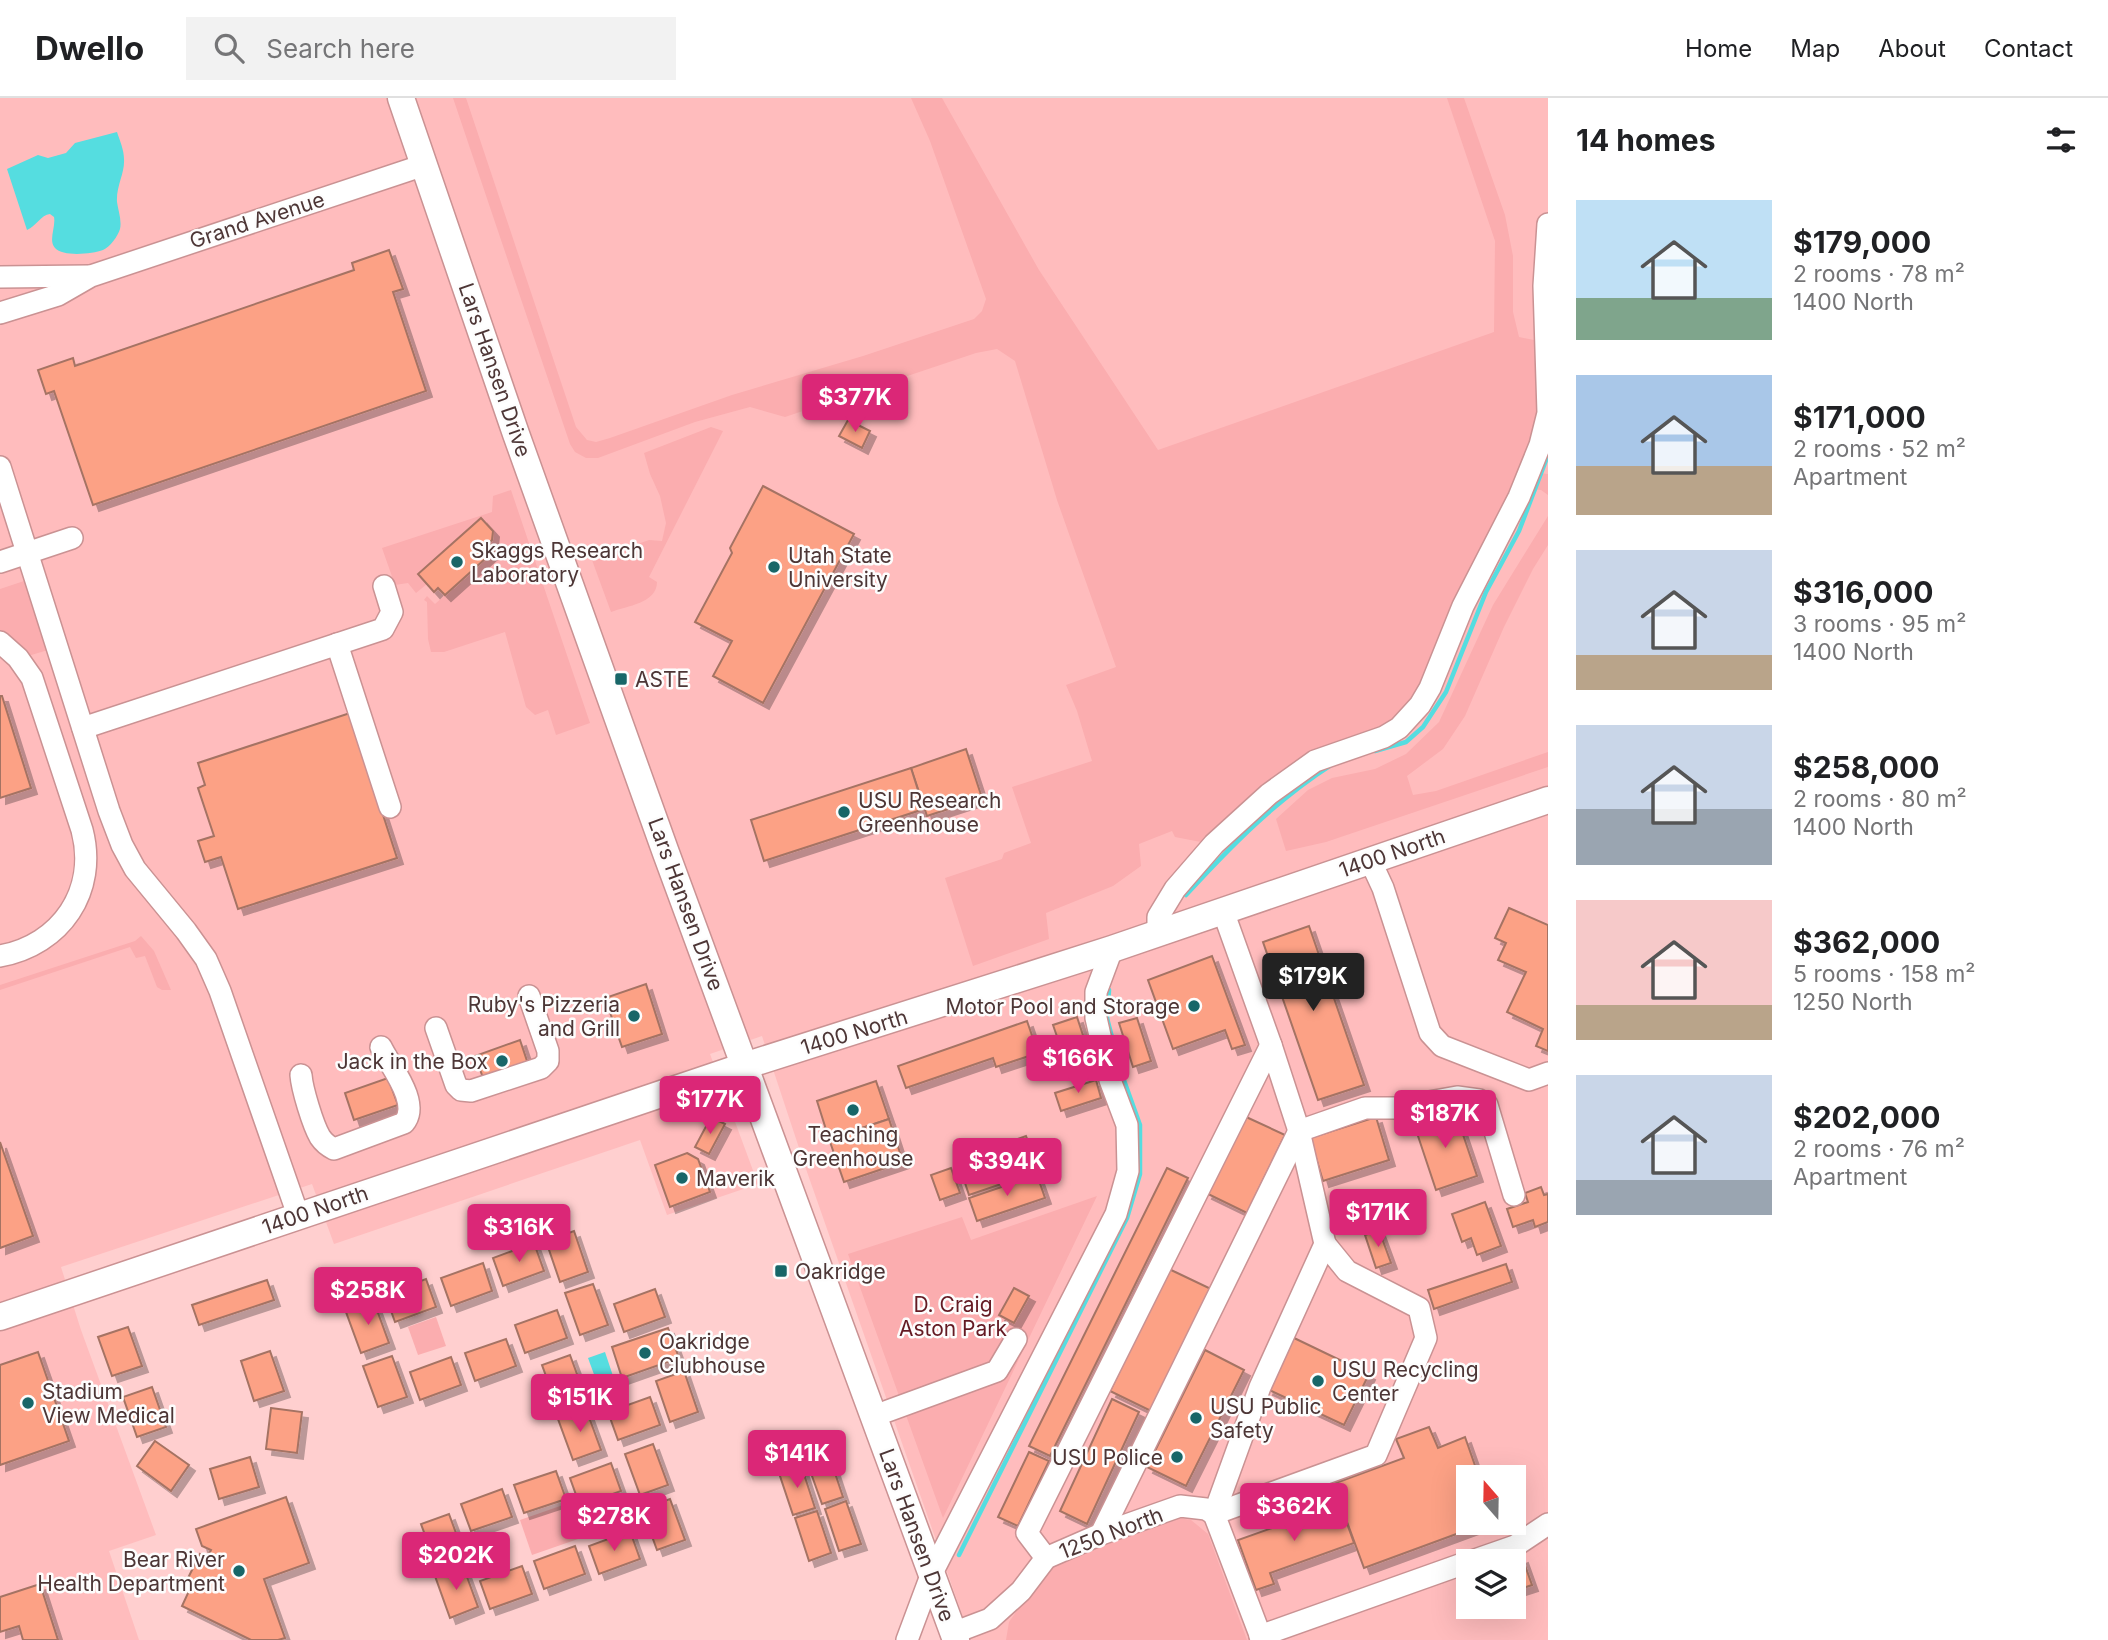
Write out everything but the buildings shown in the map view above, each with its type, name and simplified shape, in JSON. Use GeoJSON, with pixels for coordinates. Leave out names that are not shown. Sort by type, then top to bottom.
{"type":"FeatureCollection","features":[{"type":"Feature","properties":{"kind":"main road","name":"Lars Hansen Drive"},"geometry":{"type":"LineString","coordinates":[[401,98],[516,434],[954,1637]]}},
{"type":"Feature","properties":{"kind":"main road","name":"1400 North"},"geometry":{"type":"LineString","coordinates":[[0,1317],[744,1066],[1112,949],[1548,800]]}},
{"type":"Feature","properties":{"kind":"street","name":"Grand Avenue"},"geometry":{"type":"LineString","coordinates":[[0,313],[58,295],[91,275],[424,165]]}},
{"type":"Feature","properties":{"kind":"street"},"geometry":{"type":"LineString","coordinates":[[1158,933],[1158,917],[1175,889],[1214,844],[1269,794],[1315,761],[1399,729],[1420,705],[1430,688],[1463,606],[1519,497],[1540,444],[1548,414],[1544,286],[1548,225]]}},
{"type":"Feature","properties":{"kind":"street","name":"Grand Avenue"},"geometry":{"type":"LineString","coordinates":[[0,277],[91,275]]}},
{"type":"Feature","properties":{"kind":"street"},"geometry":{"type":"LineString","coordinates":[[0,467],[122,845],[135,869],[206,959],[220,991],[298,1215]]}},
{"type":"Feature","properties":{"kind":"street"},"geometry":{"type":"LineString","coordinates":[[0,562],[72,538]]}},
{"type":"Feature","properties":{"kind":"street"},"geometry":{"type":"LineString","coordinates":[[83,728],[383,629],[392,612],[384,586]]}},
{"type":"Feature","properties":{"kind":"street"},"geometry":{"type":"LineString","coordinates":[[0,642],[18,658],[36,688],[82,830],[86,864],[75,904],[58,927],[34,946],[0,956]]}},
{"type":"Feature","properties":{"kind":"street"},"geometry":{"type":"LineString","coordinates":[[337,644],[390,807]]}},
{"type":"Feature","properties":{"kind":"street"},"geometry":{"type":"LineString","coordinates":[[1370,860],[1383,888],[1430,1034],[1442,1046],[1529,1080],[1548,1073]]}},
{"type":"Feature","properties":{"kind":"street"},"geometry":{"type":"LineString","coordinates":[[1214,1514],[1376,1455],[1426,1338],[1419,1308],[1348,1271],[1325,1244],[1299,1130],[1223,911]]}},
{"type":"Feature","properties":{"kind":"street"},"geometry":{"type":"LineString","coordinates":[[907,1640],[932,1573],[1116,1214],[1128,1171],[1127,1125],[1110,1080],[1096,1018],[1096,992],[1112,949]]}},
{"type":"Feature","properties":{"kind":"street"},"geometry":{"type":"LineString","coordinates":[[436,1028],[456,1085],[461,1090],[471,1091],[541,1068],[548,1061],[548,1051],[528,996]]}},
{"type":"Feature","properties":{"kind":"street"},"geometry":{"type":"LineString","coordinates":[[1046,1558],[1027,1533],[1271,1045]]}},
{"type":"Feature","properties":{"kind":"street"},"geometry":{"type":"LineString","coordinates":[[301,1074],[320,1136],[326,1145],[334,1149],[404,1123],[410,1116],[400,1077],[389,1065],[381,1047]]}},
{"type":"Feature","properties":{"kind":"street"},"geometry":{"type":"LineString","coordinates":[[1101,1534],[1299,1130],[1365,1108],[1395,1108],[1457,1097],[1479,1100],[1487,1105],[1514,1195]]}},
{"type":"Feature","properties":{"kind":"street"},"geometry":{"type":"LineString","coordinates":[[1325,1244],[1260,1387],[1214,1514],[1261,1638],[1456,1567]]}},
{"type":"Feature","properties":{"kind":"street"},"geometry":{"type":"LineString","coordinates":[[874,1416],[997,1371],[1016,1339]]}},
{"type":"Feature","properties":{"kind":"street","name":"1250 North"},"geometry":{"type":"LineString","coordinates":[[954,1637],[990,1619],[1021,1591],[1046,1558],[1101,1534],[1180,1506],[1206,1509],[1214,1514]]}},
{"type":"Feature","properties":{"kind":"street"},"geometry":{"type":"LineString","coordinates":[[1507,1549],[1548,1524]]}},
{"type":"Feature","properties":{"kind":"shaded area","name":"Utah State University"},"geometry":{"type":"Polygon","coordinates":[[[0,98],[1548,98],[1548,1640],[971,1640],[762,1036],[710,1054],[758,1184],[667,1215],[640,1140],[334,1244],[312,1184],[61,1267],[81,1330],[156,1535],[109,1551],[139,1640],[0,1640],[0,98]]]}},
{"type":"Feature","properties":{"kind":"green space"},"geometry":{"type":"Polygon","coordinates":[[[453,98],[466,98],[576,427],[587,440],[596,442],[610,438],[732,395],[974,319],[982,311],[986,299],[930,141],[911,98],[942,98],[1039,270],[1158,450],[1494,332],[1495,241],[1447,98],[1464,98],[1505,215],[1513,256],[1513,312],[1519,337],[1539,341],[1538,473],[1548,474],[1548,495],[1541,490],[1530,489],[1432,675],[1402,719],[1344,745],[1206,843],[1175,837],[1172,831],[1139,844],[1141,866],[1113,886],[1046,913],[1049,939],[973,966],[945,878],[1002,859],[1004,853],[1031,843],[1012,787],[1092,761],[1066,685],[1116,667],[1057,500],[1015,361],[997,349],[976,353],[785,417],[750,407],[695,422],[598,458],[586,458],[575,452],[570,444],[453,98]]]}},
{"type":"Feature","properties":{"kind":"green space"},"geometry":{"type":"Polygon","coordinates":[[[711,427],[723,431],[649,577],[657,582],[656,589],[640,603],[611,612],[592,560],[649,540],[662,541],[666,523],[660,496],[644,453],[711,427]]]}},
{"type":"Feature","properties":{"kind":"green space"},"geometry":{"type":"Polygon","coordinates":[[[511,490],[590,723],[556,735],[548,710],[535,715],[526,707],[505,632],[444,652],[431,652],[427,602],[424,600],[427,596],[435,604],[495,550],[489,543],[493,531],[418,574],[427,584],[416,593],[408,583],[395,585],[382,548],[492,512],[493,496],[511,490]]]}},
{"type":"Feature","properties":{"kind":"green space"},"geometry":{"type":"Polygon","coordinates":[[[1548,516],[1548,545],[1504,627],[1465,716],[1443,749],[1407,776],[1413,795],[1436,791],[1548,752],[1548,767],[1326,842],[1286,851],[1276,819],[1308,790],[1332,778],[1375,769],[1406,754],[1439,722],[1493,605],[1548,516]]]}},
{"type":"Feature","properties":{"kind":"green space"},"geometry":{"type":"Polygon","coordinates":[[[24,581],[48,650],[28,656],[0,630],[0,589],[24,581]]]}},
{"type":"Feature","properties":{"kind":"green space"},"geometry":{"type":"Polygon","coordinates":[[[141,936],[154,951],[171,990],[157,987],[145,956],[136,958],[130,947],[0,990],[0,985],[135,941],[141,936]]]}},
{"type":"Feature","properties":{"kind":"green space","name":"D. Craig Aston Park"},"geometry":{"type":"Polygon","coordinates":[[[1097,1196],[943,1518],[848,1254],[962,1217],[971,1240],[1097,1196]]]}},
{"type":"Feature","properties":{"kind":"green space"},"geometry":{"type":"Polygon","coordinates":[[[436,1317],[446,1346],[418,1355],[408,1327],[436,1317]]]}},
{"type":"Feature","properties":{"kind":"green space"},"geometry":{"type":"Polygon","coordinates":[[[566,1504],[578,1539],[532,1555],[520,1520],[566,1504]]]}},
{"type":"Feature","properties":{"kind":"green space"},"geometry":{"type":"Polygon","coordinates":[[[1172,1517],[1191,1520],[1208,1534],[1247,1640],[1006,1640],[1009,1622],[1045,1570],[1064,1557],[1172,1517]]]}},
{"type":"Feature","properties":{"kind":"water"},"geometry":{"type":"Polygon","coordinates":[[[117,132],[124,164],[117,196],[121,222],[111,244],[92,253],[71,254],[59,251],[53,245],[54,217],[50,214],[27,230],[7,169],[38,155],[48,158],[66,153],[75,143],[117,132]]]}},
{"type":"Feature","properties":{"kind":"water"},"geometry":{"type":"Polygon","coordinates":[[[605,1352],[615,1382],[599,1388],[588,1358],[605,1352]]]}},
{"type":"Feature","properties":{"kind":"waterway"},"geometry":{"type":"LineString","coordinates":[[1375,751],[1406,742],[1423,727],[1446,692],[1486,592],[1519,531],[1548,455]]}},
{"type":"Feature","properties":{"kind":"waterway"},"geometry":{"type":"LineString","coordinates":[[1186,895],[1254,826],[1291,794],[1331,765]]}},
{"type":"Feature","properties":{"kind":"waterway"},"geometry":{"type":"LineString","coordinates":[[959,1555],[1127,1218],[1140,1174],[1140,1125],[1121,1072],[1107,1018],[1109,990]]}},
{"type":"Feature","properties":{"kind":"place","name":"Skaggs Research Laboratory"},"geometry":{"type":"Point","coordinates":[457,562]}},
{"type":"Feature","properties":{"kind":"place","name":"Utah State University"},"geometry":{"type":"Point","coordinates":[774,567]}},
{"type":"Feature","properties":{"kind":"place","name":"ASTE"},"geometry":{"type":"Point","coordinates":[621,679]}},
{"type":"Feature","properties":{"kind":"place","name":"USU Research Greenhouse"},"geometry":{"type":"Point","coordinates":[844,812]}},
{"type":"Feature","properties":{"kind":"place","name":"Motor Pool and Storage"},"geometry":{"type":"Point","coordinates":[1194,1006]}},
{"type":"Feature","properties":{"kind":"place","name":"Ruby's Pizzeria and Grill"},"geometry":{"type":"Point","coordinates":[634,1016]}},
{"type":"Feature","properties":{"kind":"place","name":"Jack in the Box"},"geometry":{"type":"Point","coordinates":[502,1061]}},
{"type":"Feature","properties":{"kind":"place","name":"Teaching Greenhouse"},"geometry":{"type":"Point","coordinates":[853,1110]}},
{"type":"Feature","properties":{"kind":"place","name":"Maverik"},"geometry":{"type":"Point","coordinates":[682,1178]}},
{"type":"Feature","properties":{"kind":"place","name":"Oakridge"},"geometry":{"type":"Point","coordinates":[781,1271]}},
{"type":"Feature","properties":{"kind":"place","name":"Oakridge Clubhouse"},"geometry":{"type":"Point","coordinates":[645,1353]}},
{"type":"Feature","properties":{"kind":"place","name":"USU Recycling Center"},"geometry":{"type":"Point","coordinates":[1318,1381]}},
{"type":"Feature","properties":{"kind":"place","name":"Stadium View Medical"},"geometry":{"type":"Point","coordinates":[28,1403]}},
{"type":"Feature","properties":{"kind":"place","name":"USU Public Safety"},"geometry":{"type":"Point","coordinates":[1196,1418]}},
{"type":"Feature","properties":{"kind":"place","name":"USU Police"},"geometry":{"type":"Point","coordinates":[1177,1457]}},
{"type":"Feature","properties":{"kind":"place","name":"Bear River Health Department"},"geometry":{"type":"Point","coordinates":[239,1571]}}]}
